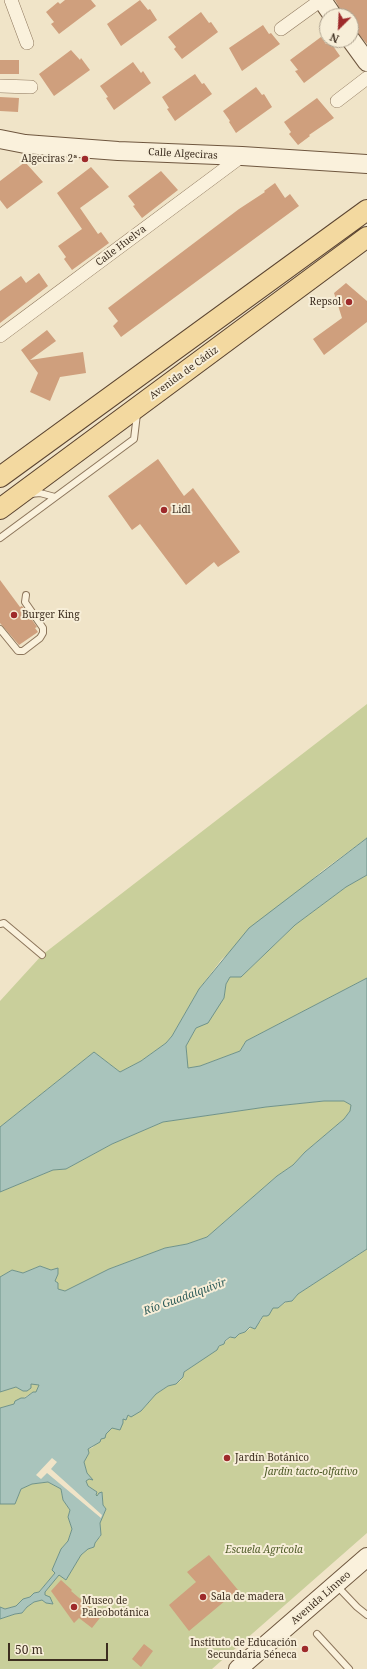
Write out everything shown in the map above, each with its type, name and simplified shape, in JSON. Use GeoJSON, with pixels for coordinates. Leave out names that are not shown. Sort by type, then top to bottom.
{"type":"FeatureCollection","features":[{"type":"Feature","properties":{"kind":"main road"},"geometry":{"type":"LineString","coordinates":[[0,478],[367,210]]}},
{"type":"Feature","properties":{"kind":"main road","name":"Avenida de Cádiz"},"geometry":{"type":"LineString","coordinates":[[0,509],[367,238]]}},
{"type":"Feature","properties":{"kind":"street"},"geometry":{"type":"LineString","coordinates":[[11,0],[27,43]]}},
{"type":"Feature","properties":{"kind":"street"},"geometry":{"type":"LineString","coordinates":[[281,29],[321,0]]}},
{"type":"Feature","properties":{"kind":"street"},"geometry":{"type":"LineString","coordinates":[[357,48],[367,62]]}},
{"type":"Feature","properties":{"kind":"street"},"geometry":{"type":"LineString","coordinates":[[337,101],[367,78]]}},
{"type":"Feature","properties":{"kind":"street"},"geometry":{"type":"LineString","coordinates":[[0,86],[31,87]]}},
{"type":"Feature","properties":{"kind":"street","name":"Calle Algeciras"},"geometry":{"type":"LineString","coordinates":[[0,139],[26,144],[118,151],[242,156],[367,164]]}},
{"type":"Feature","properties":{"kind":"street","name":"Calle Huelva"},"geometry":{"type":"LineString","coordinates":[[0,336],[242,156]]}},
{"type":"Feature","properties":{"kind":"street","name":"Avenida Linneo"},"geometry":{"type":"LineString","coordinates":[[238,1669],[367,1558]]}},
{"type":"Feature","properties":{"kind":"lane"},"geometry":{"type":"LineString","coordinates":[[0,538],[134,439],[138,407]]}},
{"type":"Feature","properties":{"kind":"lane"},"geometry":{"type":"LineString","coordinates":[[20,494],[40,493],[55,497]]}},
{"type":"Feature","properties":{"kind":"lane"},"geometry":{"type":"LineString","coordinates":[[0,629],[18,651],[23,651],[40,638],[43,634],[43,628],[25,602],[26,595]]}},
{"type":"Feature","properties":{"kind":"lane"},"geometry":{"type":"LineString","coordinates":[[0,924],[4,923],[42,955]]}},
{"type":"Feature","properties":{"kind":"lane"},"geometry":{"type":"LineString","coordinates":[[336,1585],[357,1607],[367,1614]]}},
{"type":"Feature","properties":{"kind":"lane"},"geometry":{"type":"LineString","coordinates":[[317,1634],[349,1669]]}},
{"type":"Feature","properties":{"kind":"green space"},"geometry":{"type":"Polygon","coordinates":[[[367,704],[367,838],[322,871],[222,959],[199,989],[172,1036],[166,1043],[141,1061],[120,1072],[94,1052],[0,1127],[0,1001],[42,955],[367,704]]]}},
{"type":"Feature","properties":{"kind":"green space"},"geometry":{"type":"Polygon","coordinates":[[[367,875],[367,978],[246,1041],[240,1051],[200,1066],[187,1068],[186,1046],[196,1028],[224,998],[226,984],[230,977],[241,977],[295,925],[346,887],[367,875]]]}},
{"type":"Feature","properties":{"kind":"green space"},"geometry":{"type":"Polygon","coordinates":[[[324,1101],[344,1101],[351,1105],[350,1111],[344,1119],[305,1152],[293,1165],[277,1176],[207,1237],[187,1244],[165,1248],[109,1269],[65,1291],[58,1289],[54,1281],[58,1274],[40,1266],[23,1273],[12,1270],[0,1277],[0,1192],[53,1170],[66,1169],[112,1144],[163,1122],[266,1107],[324,1101]]]}},
{"type":"Feature","properties":{"kind":"green space","name":"Jardín Botánico"},"geometry":{"type":"Polygon","coordinates":[[[367,1249],[367,1533],[212,1669],[0,1669],[0,1619],[22,1613],[34,1602],[42,1600],[46,1603],[53,1604],[45,1595],[45,1592],[59,1574],[66,1580],[81,1555],[88,1549],[94,1547],[95,1543],[101,1536],[100,1522],[106,1509],[103,1505],[102,1492],[97,1496],[97,1492],[88,1486],[86,1481],[89,1479],[92,1480],[87,1473],[84,1462],[89,1453],[87,1449],[92,1448],[112,1427],[117,1429],[123,1419],[128,1415],[130,1416],[141,1411],[156,1394],[168,1386],[176,1384],[180,1381],[184,1372],[212,1353],[231,1337],[245,1332],[261,1321],[263,1316],[273,1308],[278,1308],[286,1302],[292,1301],[298,1294],[367,1249]]]}},
{"type":"Feature","properties":{"kind":"green space"},"geometry":{"type":"Polygon","coordinates":[[[36,1383],[39,1385],[36,1393],[33,1392],[14,1404],[0,1408],[0,1392],[16,1387],[23,1391],[31,1384],[36,1383]]]}},
{"type":"Feature","properties":{"kind":"green space"},"geometry":{"type":"Polygon","coordinates":[[[48,1482],[61,1489],[63,1500],[70,1510],[68,1517],[72,1529],[68,1541],[61,1549],[52,1570],[55,1573],[39,1592],[23,1599],[16,1606],[5,1609],[0,1607],[0,1504],[15,1504],[21,1489],[32,1484],[48,1482]]]}},
{"type":"Feature","properties":{"kind":"water","name":"Río Guadalquivir"},"geometry":{"type":"Polygon","coordinates":[[[367,838],[367,875],[346,887],[295,925],[241,977],[230,977],[226,984],[224,998],[208,1023],[196,1028],[186,1046],[188,1068],[200,1066],[240,1051],[246,1041],[367,978],[367,1249],[298,1294],[292,1301],[285,1302],[278,1308],[273,1308],[269,1315],[263,1316],[255,1329],[250,1327],[235,1338],[230,1337],[224,1344],[219,1346],[217,1350],[184,1372],[183,1377],[176,1384],[168,1386],[156,1394],[141,1411],[131,1417],[128,1415],[126,1420],[123,1419],[120,1430],[112,1428],[106,1434],[105,1438],[101,1439],[100,1442],[88,1449],[89,1453],[84,1462],[87,1473],[93,1480],[89,1479],[86,1481],[88,1486],[97,1492],[97,1496],[102,1492],[103,1505],[106,1509],[100,1523],[101,1535],[94,1547],[88,1549],[81,1555],[66,1580],[59,1575],[45,1592],[45,1595],[50,1597],[53,1604],[46,1603],[42,1600],[34,1602],[22,1613],[0,1619],[0,1607],[5,1609],[16,1606],[23,1599],[39,1592],[55,1573],[52,1570],[61,1549],[68,1541],[72,1529],[68,1517],[70,1510],[63,1500],[61,1489],[48,1482],[32,1484],[21,1489],[15,1504],[0,1504],[0,1408],[14,1404],[15,1401],[36,1392],[39,1385],[31,1384],[31,1388],[27,1391],[23,1391],[16,1387],[0,1392],[0,1277],[12,1270],[23,1273],[40,1266],[51,1270],[58,1268],[58,1274],[55,1281],[58,1283],[58,1289],[65,1291],[109,1269],[165,1248],[187,1244],[207,1237],[277,1176],[293,1165],[305,1152],[344,1119],[350,1111],[351,1105],[344,1101],[324,1101],[266,1107],[163,1122],[112,1144],[66,1169],[53,1170],[0,1192],[0,1127],[94,1052],[120,1072],[141,1061],[166,1043],[172,1036],[199,989],[249,928],[367,838]]]}},
{"type":"Feature","properties":{"kind":"pier"},"geometry":{"type":"Polygon","coordinates":[[[52,1458],[57,1462],[51,1469],[102,1515],[101,1518],[47,1473],[41,1479],[36,1475],[52,1458]]]}},
{"type":"Feature","properties":{"kind":"building"},"geometry":{"type":"Polygon","coordinates":[[[65,0],[91,0],[96,6],[59,34],[51,24],[54,22],[46,12],[58,2],[60,4],[65,0]]]}},
{"type":"Feature","properties":{"kind":"building"},"geometry":{"type":"Polygon","coordinates":[[[140,0],[148,10],[150,9],[157,20],[121,46],[107,24],[140,0]]]}},
{"type":"Feature","properties":{"kind":"building"},"geometry":{"type":"Polygon","coordinates":[[[335,0],[367,0],[367,44],[359,34],[359,8],[340,8],[335,0]]]}},
{"type":"Feature","properties":{"kind":"building"},"geometry":{"type":"Polygon","coordinates":[[[201,12],[218,32],[182,59],[174,49],[176,47],[168,37],[201,12]]]}},
{"type":"Feature","properties":{"kind":"building"},"geometry":{"type":"Polygon","coordinates":[[[263,25],[269,34],[271,33],[280,44],[242,71],[229,48],[263,25]]]}},
{"type":"Feature","properties":{"kind":"building"},"geometry":{"type":"Polygon","coordinates":[[[319,38],[319,48],[334,48],[340,56],[304,83],[295,71],[298,70],[290,60],[319,38]]]}},
{"type":"Feature","properties":{"kind":"building"},"geometry":{"type":"Polygon","coordinates":[[[71,50],[80,60],[81,58],[90,70],[54,96],[39,74],[71,50]]]}},
{"type":"Feature","properties":{"kind":"building"},"geometry":{"type":"Polygon","coordinates":[[[0,60],[19,60],[19,74],[0,74],[0,60]]]}},
{"type":"Feature","properties":{"kind":"building"},"geometry":{"type":"Polygon","coordinates":[[[133,62],[141,73],[143,71],[151,83],[114,110],[106,98],[108,97],[100,86],[133,62]]]}},
{"type":"Feature","properties":{"kind":"building"},"geometry":{"type":"Polygon","coordinates":[[[195,74],[212,94],[175,121],[167,109],[169,108],[162,97],[195,74]]]}},
{"type":"Feature","properties":{"kind":"building"},"geometry":{"type":"Polygon","coordinates":[[[256,87],[262,95],[264,94],[272,107],[236,133],[223,111],[256,87]]]}},
{"type":"Feature","properties":{"kind":"building"},"geometry":{"type":"Polygon","coordinates":[[[0,97],[19,98],[18,112],[0,111],[0,97]]]}},
{"type":"Feature","properties":{"kind":"building"},"geometry":{"type":"Polygon","coordinates":[[[317,98],[334,118],[309,135],[310,136],[298,145],[289,134],[291,132],[284,122],[317,98]]]}},
{"type":"Feature","properties":{"kind":"building"},"geometry":{"type":"Polygon","coordinates":[[[25,162],[43,182],[7,209],[0,200],[0,181],[25,162]]]}},
{"type":"Feature","properties":{"kind":"building"},"geometry":{"type":"Polygon","coordinates":[[[91,167],[109,187],[80,208],[98,234],[101,232],[109,243],[72,270],[64,259],[66,257],[58,246],[82,229],[57,193],[91,167]]]}},
{"type":"Feature","properties":{"kind":"building"},"geometry":{"type":"Polygon","coordinates":[[[161,171],[178,190],[142,218],[128,196],[161,171]]]}},
{"type":"Feature","properties":{"kind":"building"},"geometry":{"type":"Polygon","coordinates":[[[275,183],[285,198],[290,194],[299,206],[121,337],[113,326],[118,321],[108,308],[239,209],[265,192],[264,191],[275,183]]]}},
{"type":"Feature","properties":{"kind":"building"},"geometry":{"type":"Polygon","coordinates":[[[39,273],[48,286],[0,323],[0,291],[21,276],[26,283],[39,273]]]}},
{"type":"Feature","properties":{"kind":"building"},"geometry":{"type":"Polygon","coordinates":[[[346,283],[367,301],[367,322],[324,355],[313,339],[342,318],[334,293],[346,283]]]}},
{"type":"Feature","properties":{"kind":"building"},"geometry":{"type":"Polygon","coordinates":[[[47,330],[56,341],[30,360],[83,352],[86,373],[60,377],[50,401],[30,392],[38,373],[21,350],[47,330]]]}},
{"type":"Feature","properties":{"kind":"building","name":"Lidl"},"geometry":{"type":"Polygon","coordinates":[[[158,459],[184,496],[193,488],[240,552],[218,567],[214,562],[186,585],[140,524],[132,530],[108,496],[158,459]]]}},
{"type":"Feature","properties":{"kind":"building","name":"Burger King"},"geometry":{"type":"Polygon","coordinates":[[[0,580],[20,607],[22,606],[37,627],[35,628],[38,632],[19,645],[0,623],[0,580]]]}},
{"type":"Feature","properties":{"kind":"building","name":"Sala de madera"},"geometry":{"type":"Polygon","coordinates":[[[209,1555],[238,1590],[189,1631],[169,1605],[196,1582],[187,1572],[209,1555]]]}},
{"type":"Feature","properties":{"kind":"building"},"geometry":{"type":"Polygon","coordinates":[[[61,1580],[72,1590],[71,1591],[92,1609],[94,1607],[103,1614],[92,1628],[79,1618],[74,1623],[51,1591],[61,1580]]]}},
{"type":"Feature","properties":{"kind":"building"},"geometry":{"type":"Polygon","coordinates":[[[144,1644],[153,1651],[141,1667],[132,1659],[144,1644]]]}},
{"type":"Feature","properties":{"kind":"place","name":"Algeciras 2ª"},"geometry":{"type":"Point","coordinates":[85,159]}},
{"type":"Feature","properties":{"kind":"place","name":"Repsol"},"geometry":{"type":"Point","coordinates":[349,302]}},
{"type":"Feature","properties":{"kind":"place","name":"Lidl"},"geometry":{"type":"Point","coordinates":[164,510]}},
{"type":"Feature","properties":{"kind":"place","name":"Burger King"},"geometry":{"type":"Point","coordinates":[14,615]}},
{"type":"Feature","properties":{"kind":"place","name":"Jardín Botánico"},"geometry":{"type":"Point","coordinates":[227,1458]}},
{"type":"Feature","properties":{"kind":"place","name":"Sala de madera"},"geometry":{"type":"Point","coordinates":[203,1597]}},
{"type":"Feature","properties":{"kind":"place","name":"Museo de Paleobotánica"},"geometry":{"type":"Point","coordinates":[74,1607]}},
{"type":"Feature","properties":{"kind":"place","name":"Instituto de Educación Secundaria Séneca"},"geometry":{"type":"Point","coordinates":[305,1649]}},
{"type":"Feature","properties":{"kind":"park label","name":"Jardín tacto-olfativo"},"geometry":{"type":"Point","coordinates":[311,1472]}},
{"type":"Feature","properties":{"kind":"park label","name":"Escuela Agrícola"},"geometry":{"type":"Point","coordinates":[264,1550]}}]}
